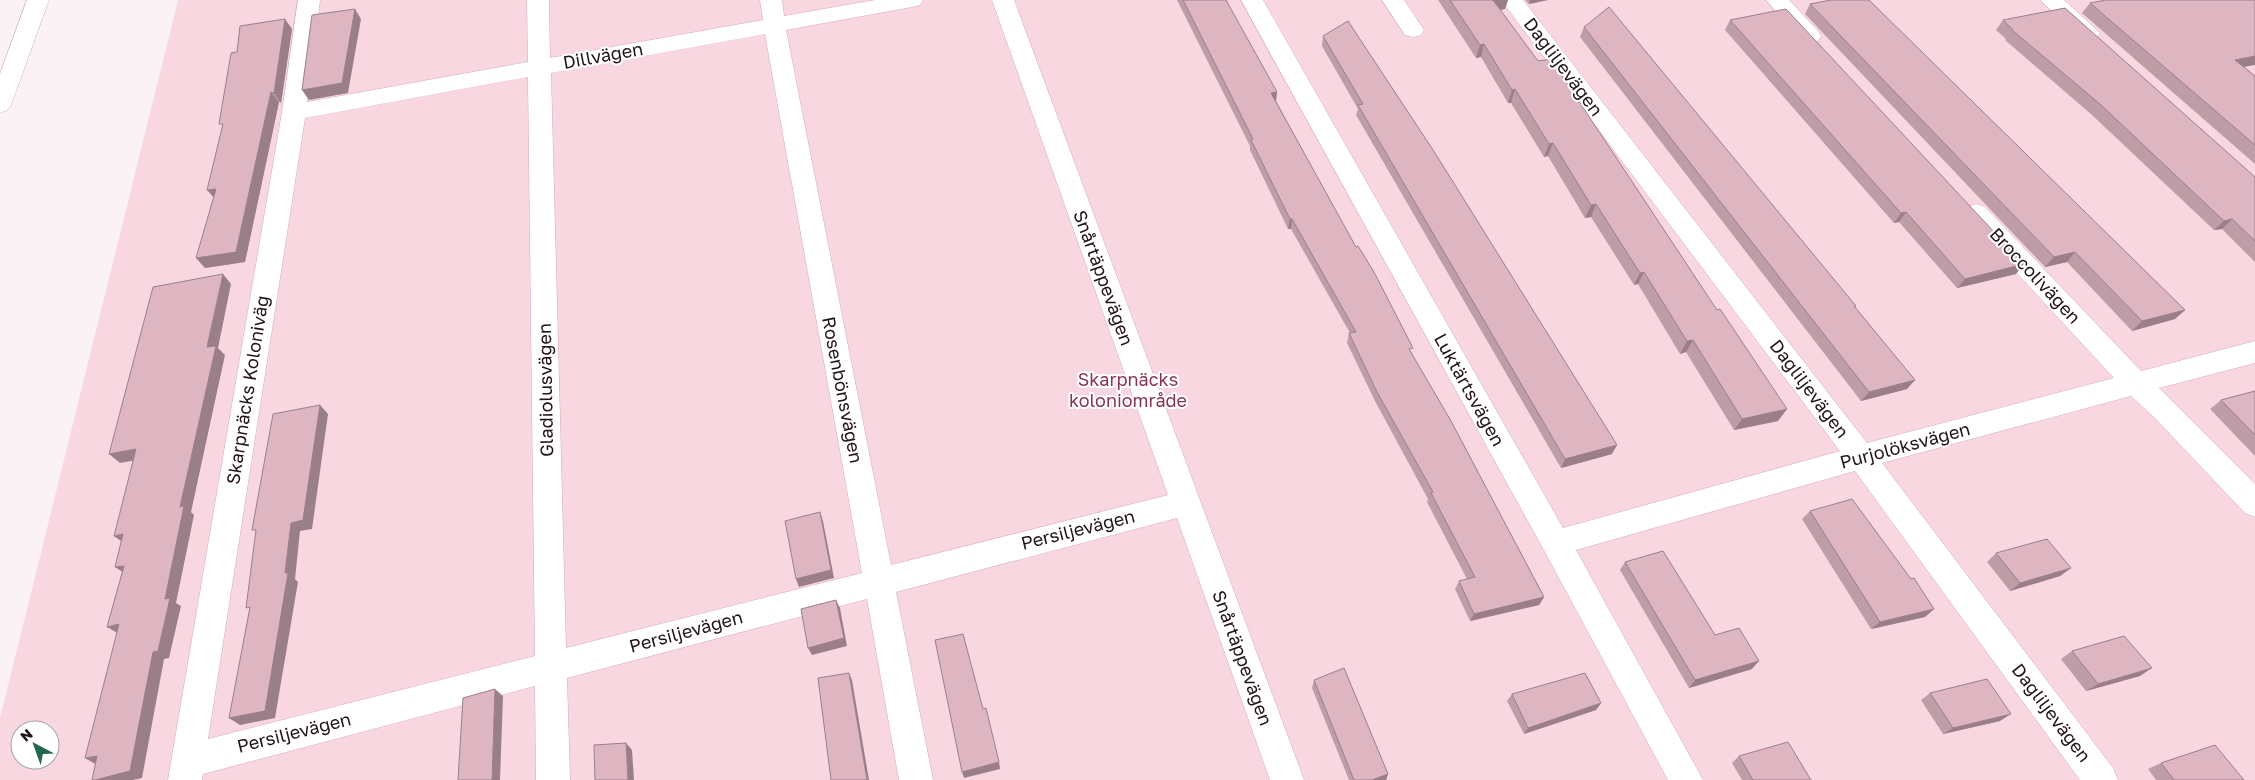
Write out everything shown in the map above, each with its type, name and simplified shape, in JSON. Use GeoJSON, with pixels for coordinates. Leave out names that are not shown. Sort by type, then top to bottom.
{"type":"FeatureCollection","features":[{"type":"Feature","properties":{"kind":"street"},"geometry":{"type":"LineString","coordinates":[[0,105],[38,0]]}},
{"type":"Feature","properties":{"kind":"street","name":"Skarpnäcks Koloniväg"},"geometry":{"type":"LineString","coordinates":[[186,770],[294,112],[309,0]]}},
{"type":"Feature","properties":{"kind":"street","name":"Gladiolusvägen"},"geometry":{"type":"LineString","coordinates":[[538,0],[553,780]]}},
{"type":"Feature","properties":{"kind":"street","name":"Dillvägen"},"geometry":{"type":"LineString","coordinates":[[294,112],[540,68],[773,12],[912,0]]}},
{"type":"Feature","properties":{"kind":"street","name":"Snårtäppevägen"},"geometry":{"type":"LineString","coordinates":[[1003,0],[1184,502],[1287,780]]}},
{"type":"Feature","properties":{"kind":"street","name":"Luktärtsvägen"},"geometry":{"type":"LineString","coordinates":[[1252,0],[1556,543],[1686,780]]}},
{"type":"Feature","properties":{"kind":"street"},"geometry":{"type":"LineString","coordinates":[[1394,0],[1413,30]]}},
{"type":"Feature","properties":{"kind":"street","name":"Dagliljevägen"},"geometry":{"type":"LineString","coordinates":[[1512,0],[1861,457],[2101,780]]}},
{"type":"Feature","properties":{"kind":"street"},"geometry":{"type":"LineString","coordinates":[[1777,0],[1824,51]]}},
{"type":"Feature","properties":{"kind":"street"},"geometry":{"type":"LineString","coordinates":[[2052,0],[2102,45]]}},
{"type":"Feature","properties":{"kind":"street","name":"Rosenbönsvägen"},"geometry":{"type":"LineString","coordinates":[[773,12],[916,780]]}},
{"type":"Feature","properties":{"kind":"street","name":"Broccolivägen"},"geometry":{"type":"LineString","coordinates":[[1960,196],[2137,385],[2165,410],[2255,504]]}},
{"type":"Feature","properties":{"kind":"street","name":"Purjolöksvägen"},"geometry":{"type":"LineString","coordinates":[[1556,543],[1861,457],[2137,385],[2255,352]]}},
{"type":"Feature","properties":{"kind":"street","name":"Persiljevägen"},"geometry":{"type":"LineString","coordinates":[[186,770],[550,667],[1184,502]]}},
{"type":"Feature","properties":{"kind":"green space","name":"Skarpnäcks koloniområde"},"geometry":{"type":"Polygon","coordinates":[[[178,0],[2255,0],[2255,780],[0,780],[0,718],[178,0]]]}},
{"type":"Feature","properties":{"kind":"building"},"geometry":{"type":"Polygon","coordinates":[[[1183,0],[1226,0],[1277,92],[1271,93],[1356,247],[1358,246],[1374,272],[1413,348],[1409,349],[1451,421],[1544,597],[1474,614],[1459,581],[1475,577],[1431,493],[1433,492],[1377,392],[1349,333],[1356,332],[1292,219],[1290,219],[1251,140],[1253,139],[1183,0]]]}},
{"type":"Feature","properties":{"kind":"building"},"geometry":{"type":"Polygon","coordinates":[[[1450,0],[1493,0],[1538,61],[1551,59],[1717,310],[1720,309],[1787,409],[1742,419],[1693,340],[1687,341],[1644,272],[1640,273],[1596,204],[1591,205],[1553,143],[1549,144],[1515,89],[1512,90],[1484,44],[1480,45],[1450,0]]]}},
{"type":"Feature","properties":{"kind":"building"},"geometry":{"type":"Polygon","coordinates":[[[1831,0],[1869,0],[2185,310],[2142,321],[2075,252],[2054,257],[1810,4],[1831,0]]]}},
{"type":"Feature","properties":{"kind":"building"},"geometry":{"type":"Polygon","coordinates":[[[2106,0],[2255,0],[2255,56],[2235,60],[2255,76],[2255,145],[2090,3],[2106,0]]]}},
{"type":"Feature","properties":{"kind":"building"},"geometry":{"type":"Polygon","coordinates":[[[1609,7],[1915,380],[1869,392],[1584,27],[1609,7]]]}},
{"type":"Feature","properties":{"kind":"building"},"geometry":{"type":"Polygon","coordinates":[[[2065,8],[2255,177],[2255,241],[2232,219],[2224,221],[2101,105],[2012,30],[2003,20],[2065,8]]]}},
{"type":"Feature","properties":{"kind":"building"},"geometry":{"type":"Polygon","coordinates":[[[355,9],[342,83],[302,90],[312,15],[355,9]]]}},
{"type":"Feature","properties":{"kind":"building"},"geometry":{"type":"Polygon","coordinates":[[[1786,9],[2024,264],[1965,279],[1906,212],[1901,213],[1730,20],[1786,9]]]}},
{"type":"Feature","properties":{"kind":"building"},"geometry":{"type":"Polygon","coordinates":[[[285,19],[274,93],[271,92],[236,252],[196,258],[216,189],[207,190],[223,124],[219,124],[231,53],[237,52],[240,26],[285,19]]]}},
{"type":"Feature","properties":{"kind":"building"},"geometry":{"type":"Polygon","coordinates":[[[1348,21],[1435,153],[1617,445],[1565,459],[1358,105],[1363,104],[1323,36],[1348,21]]]}},
{"type":"Feature","properties":{"kind":"building"},"geometry":{"type":"Polygon","coordinates":[[[223,274],[207,347],[216,346],[180,507],[184,506],[165,599],[170,598],[158,651],[153,652],[130,771],[92,780],[97,756],[85,758],[119,624],[107,627],[124,566],[115,567],[123,534],[114,536],[136,449],[109,454],[153,287],[223,274]]]}},
{"type":"Feature","properties":{"kind":"building"},"geometry":{"type":"Polygon","coordinates":[[[2255,391],[2255,435],[2221,400],[2255,391]]]}},
{"type":"Feature","properties":{"kind":"building"},"geometry":{"type":"Polygon","coordinates":[[[320,405],[303,520],[291,523],[285,573],[288,573],[265,711],[229,718],[250,607],[246,608],[256,530],[252,530],[273,414],[320,405]]]}},
{"type":"Feature","properties":{"kind":"building"},"geometry":{"type":"Polygon","coordinates":[[[1852,499],[1911,579],[1914,578],[1934,609],[1880,622],[1810,511],[1852,499]]]}},
{"type":"Feature","properties":{"kind":"building"},"geometry":{"type":"Polygon","coordinates":[[[820,512],[831,570],[796,579],[785,521],[820,512]]]}},
{"type":"Feature","properties":{"kind":"building"},"geometry":{"type":"Polygon","coordinates":[[[2047,539],[2071,568],[2020,583],[1996,553],[2047,539]]]}},
{"type":"Feature","properties":{"kind":"building"},"geometry":{"type":"Polygon","coordinates":[[[1663,551],[1715,635],[1739,628],[1759,661],[1695,680],[1625,562],[1663,551]]]}},
{"type":"Feature","properties":{"kind":"building"},"geometry":{"type":"Polygon","coordinates":[[[836,600],[844,638],[808,648],[801,609],[836,600]]]}},
{"type":"Feature","properties":{"kind":"building"},"geometry":{"type":"Polygon","coordinates":[[[963,634],[983,709],[986,708],[999,762],[962,772],[935,640],[963,634]]]}},
{"type":"Feature","properties":{"kind":"building"},"geometry":{"type":"Polygon","coordinates":[[[2124,636],[2152,668],[2098,684],[2072,651],[2124,636]]]}},
{"type":"Feature","properties":{"kind":"building"},"geometry":{"type":"Polygon","coordinates":[[[1344,668],[1388,774],[1372,780],[1354,780],[1314,680],[1344,668]]]}},
{"type":"Feature","properties":{"kind":"building"},"geometry":{"type":"Polygon","coordinates":[[[849,673],[867,780],[831,780],[818,678],[849,673]]]}},
{"type":"Feature","properties":{"kind":"building"},"geometry":{"type":"Polygon","coordinates":[[[1585,673],[1601,703],[1528,728],[1512,694],[1585,673]]]}},
{"type":"Feature","properties":{"kind":"building"},"geometry":{"type":"Polygon","coordinates":[[[1987,679],[2011,714],[1953,728],[1930,693],[1987,679]]]}},
{"type":"Feature","properties":{"kind":"building"},"geometry":{"type":"Polygon","coordinates":[[[495,689],[492,780],[458,780],[463,698],[495,689]]]}},
{"type":"Feature","properties":{"kind":"building"},"geometry":{"type":"Polygon","coordinates":[[[1788,742],[1811,780],[1753,780],[1739,756],[1788,742]]]}},
{"type":"Feature","properties":{"kind":"building"},"geometry":{"type":"Polygon","coordinates":[[[626,743],[628,780],[595,780],[594,745],[626,743]]]}},
{"type":"Feature","properties":{"kind":"building"},"geometry":{"type":"Polygon","coordinates":[[[2215,745],[2244,780],[2174,780],[2161,763],[2215,745]]]}}]}
